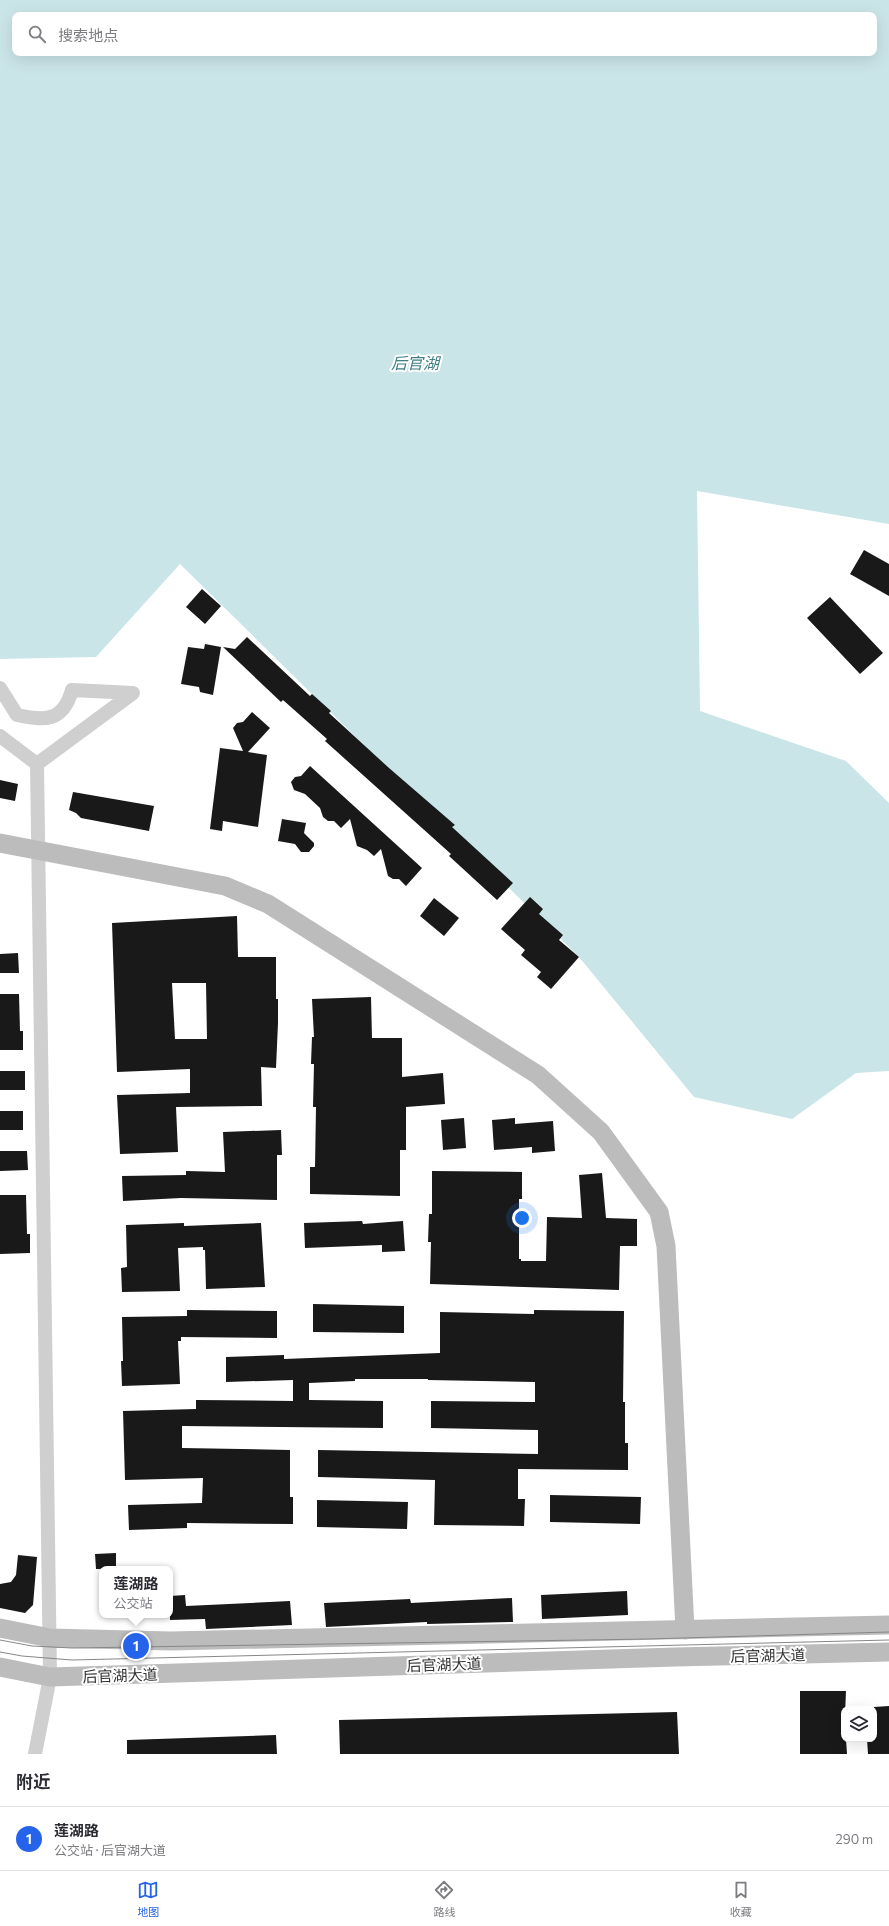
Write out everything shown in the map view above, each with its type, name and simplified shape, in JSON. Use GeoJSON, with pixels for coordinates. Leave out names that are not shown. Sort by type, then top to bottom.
{"type":"FeatureCollection","features":[{"type":"Feature","properties":{"kind":"main road"},"geometry":{"type":"LineString","coordinates":[[0,843],[225,886],[268,904],[538,1075],[601,1132],[659,1212],[666,1246],[685,1630]]}},
{"type":"Feature","properties":{"kind":"main road","name":"后官湖大道"},"geometry":{"type":"LineString","coordinates":[[0,1628],[50,1638],[178,1640],[889,1625]]}},
{"type":"Feature","properties":{"kind":"main road","name":"后官湖大道"},"geometry":{"type":"LineString","coordinates":[[0,1667],[50,1677],[675,1657],[889,1652]]}},
{"type":"Feature","properties":{"kind":"street"},"geometry":{"type":"LineString","coordinates":[[0,688],[17,715],[40,720],[57,716],[68,704],[72,690],[133,693],[37,764]]}},
{"type":"Feature","properties":{"kind":"street"},"geometry":{"type":"LineString","coordinates":[[0,736],[37,764]]}},
{"type":"Feature","properties":{"kind":"street"},"geometry":{"type":"LineString","coordinates":[[35,1754],[50,1677],[37,764]]}},
{"type":"Feature","properties":{"kind":"water","name":"后官湖"},"geometry":{"type":"Polygon","coordinates":[[[0,0],[889,0],[889,524],[697,491],[700,711],[846,761],[889,803],[889,1071],[856,1073],[792,1119],[694,1097],[579,957],[180,564],[96,657],[0,659],[0,0]]]}},
{"type":"Feature","properties":{"kind":"building"},"geometry":{"type":"Polygon","coordinates":[[[864,550],[889,564],[889,596],[850,574],[864,550]]]}},
{"type":"Feature","properties":{"kind":"building"},"geometry":{"type":"Polygon","coordinates":[[[202,589],[221,606],[205,624],[186,607],[202,589]]]}},
{"type":"Feature","properties":{"kind":"building"},"geometry":{"type":"Polygon","coordinates":[[[830,597],[883,653],[860,674],[807,618],[830,597]]]}},
{"type":"Feature","properties":{"kind":"building"},"geometry":{"type":"Polygon","coordinates":[[[247,637],[310,696],[312,694],[331,711],[329,713],[389,768],[455,825],[452,827],[513,883],[497,900],[449,856],[451,854],[325,741],[327,739],[283,700],[281,702],[223,647],[235,649],[247,637]]]}},
{"type":"Feature","properties":{"kind":"building"},"geometry":{"type":"Polygon","coordinates":[[[205,644],[221,647],[213,695],[200,692],[199,687],[181,684],[188,647],[204,649],[205,644]]]}},
{"type":"Feature","properties":{"kind":"building"},"geometry":{"type":"Polygon","coordinates":[[[252,712],[270,728],[248,752],[267,755],[258,827],[223,821],[222,831],[210,829],[220,748],[243,751],[233,728],[237,723],[243,722],[252,712]]]}},
{"type":"Feature","properties":{"kind":"building"},"geometry":{"type":"Polygon","coordinates":[[[310,766],[422,868],[406,886],[399,879],[393,879],[388,876],[381,849],[374,856],[367,850],[357,846],[350,819],[341,828],[334,821],[328,821],[323,817],[320,808],[305,794],[294,790],[291,782],[295,777],[301,776],[310,766]]]}},
{"type":"Feature","properties":{"kind":"building"},"geometry":{"type":"Polygon","coordinates":[[[0,780],[18,784],[15,801],[0,798],[0,780]]]}},
{"type":"Feature","properties":{"kind":"building"},"geometry":{"type":"Polygon","coordinates":[[[73,792],[154,806],[149,831],[81,818],[76,813],[69,810],[73,792]]]}},
{"type":"Feature","properties":{"kind":"building"},"geometry":{"type":"Polygon","coordinates":[[[282,819],[306,823],[304,833],[314,843],[314,846],[309,852],[301,852],[295,844],[278,841],[282,819]]]}},
{"type":"Feature","properties":{"kind":"building"},"geometry":{"type":"Polygon","coordinates":[[[530,897],[543,909],[539,914],[563,935],[559,940],[579,957],[551,989],[537,977],[541,972],[521,955],[525,950],[501,929],[530,897]]]}},
{"type":"Feature","properties":{"kind":"building"},"geometry":{"type":"Polygon","coordinates":[[[434,898],[459,918],[444,936],[420,916],[434,898]]]}},
{"type":"Feature","properties":{"kind":"building"},"geometry":{"type":"Polygon","coordinates":[[[237,916],[238,957],[276,957],[276,999],[278,999],[278,1023],[276,1068],[261,1067],[262,1106],[176,1107],[178,1152],[120,1154],[117,1095],[190,1093],[190,1069],[117,1072],[112,923],[237,916]],[[172,983],[175,1039],[207,1039],[206,983],[172,983]]]}},
{"type":"Feature","properties":{"kind":"building"},"geometry":{"type":"Polygon","coordinates":[[[18,953],[19,973],[0,973],[0,954],[18,953]]]}},
{"type":"Feature","properties":{"kind":"building"},"geometry":{"type":"Polygon","coordinates":[[[0,994],[19,994],[20,1031],[23,1031],[23,1050],[0,1050],[0,994]]]}},
{"type":"Feature","properties":{"kind":"building"},"geometry":{"type":"Polygon","coordinates":[[[371,997],[372,1038],[402,1038],[402,1077],[443,1073],[445,1104],[406,1107],[406,1150],[400,1150],[400,1196],[310,1194],[310,1167],[315,1167],[316,1107],[313,1107],[314,1064],[311,1064],[312,1037],[314,1037],[312,999],[371,997]]]}},
{"type":"Feature","properties":{"kind":"building"},"geometry":{"type":"Polygon","coordinates":[[[0,1071],[25,1071],[25,1090],[0,1090],[0,1071]]]}},
{"type":"Feature","properties":{"kind":"building"},"geometry":{"type":"Polygon","coordinates":[[[0,1111],[23,1111],[23,1130],[0,1130],[0,1111]]]}},
{"type":"Feature","properties":{"kind":"building"},"geometry":{"type":"Polygon","coordinates":[[[464,1118],[466,1148],[443,1150],[441,1120],[464,1118]]]}},
{"type":"Feature","properties":{"kind":"building"},"geometry":{"type":"Polygon","coordinates":[[[515,1118],[515,1124],[553,1121],[555,1151],[532,1153],[532,1147],[494,1150],[492,1120],[515,1118]]]}},
{"type":"Feature","properties":{"kind":"building"},"geometry":{"type":"Polygon","coordinates":[[[281,1130],[282,1155],[277,1155],[277,1200],[181,1198],[123,1201],[122,1176],[186,1175],[186,1171],[225,1172],[223,1132],[281,1130]]]}},
{"type":"Feature","properties":{"kind":"building"},"geometry":{"type":"Polygon","coordinates":[[[0,1151],[27,1151],[28,1170],[0,1171],[0,1151]]]}},
{"type":"Feature","properties":{"kind":"building"},"geometry":{"type":"Polygon","coordinates":[[[432,1171],[522,1172],[522,1199],[519,1199],[519,1259],[521,1259],[521,1261],[546,1261],[547,1217],[582,1218],[579,1175],[602,1173],[606,1218],[637,1219],[637,1246],[620,1246],[619,1290],[430,1284],[431,1242],[428,1242],[429,1214],[432,1214],[432,1171]]]}},
{"type":"Feature","properties":{"kind":"building"},"geometry":{"type":"Polygon","coordinates":[[[0,1195],[26,1195],[27,1234],[30,1234],[30,1253],[0,1254],[0,1195]]]}},
{"type":"Feature","properties":{"kind":"building"},"geometry":{"type":"Polygon","coordinates":[[[362,1221],[363,1224],[403,1221],[405,1251],[382,1252],[382,1245],[305,1248],[304,1223],[362,1221]]]}},
{"type":"Feature","properties":{"kind":"building"},"geometry":{"type":"Polygon","coordinates":[[[184,1223],[184,1226],[261,1223],[265,1287],[206,1289],[205,1250],[203,1250],[203,1247],[178,1248],[180,1291],[122,1292],[121,1268],[127,1267],[126,1225],[184,1223]]]}},
{"type":"Feature","properties":{"kind":"building"},"geometry":{"type":"Polygon","coordinates":[[[313,1304],[404,1306],[404,1333],[313,1332],[313,1304]]]}},
{"type":"Feature","properties":{"kind":"building"},"geometry":{"type":"Polygon","coordinates":[[[187,1310],[277,1311],[277,1338],[181,1337],[181,1341],[178,1341],[180,1384],[122,1386],[122,1317],[187,1316],[187,1310]]]}},
{"type":"Feature","properties":{"kind":"building"},"geometry":{"type":"Polygon","coordinates":[[[534,1310],[624,1311],[623,1402],[625,1402],[625,1443],[628,1443],[628,1470],[518,1469],[518,1499],[525,1499],[524,1526],[434,1525],[435,1480],[318,1477],[318,1450],[538,1454],[538,1430],[431,1428],[431,1401],[535,1402],[535,1382],[428,1379],[355,1379],[355,1381],[309,1383],[309,1400],[383,1401],[383,1428],[182,1426],[182,1448],[290,1450],[290,1497],[293,1497],[293,1524],[187,1523],[187,1528],[129,1530],[128,1505],[202,1503],[203,1478],[125,1480],[123,1411],[196,1409],[196,1400],[293,1401],[293,1380],[226,1382],[226,1357],[284,1355],[284,1359],[440,1353],[440,1312],[534,1314],[534,1310]]]}},
{"type":"Feature","properties":{"kind":"building"},"geometry":{"type":"Polygon","coordinates":[[[550,1495],[641,1497],[640,1524],[550,1522],[550,1495]]]}},
{"type":"Feature","properties":{"kind":"building"},"geometry":{"type":"Polygon","coordinates":[[[317,1500],[408,1502],[407,1529],[317,1527],[317,1500]]]}},
{"type":"Feature","properties":{"kind":"building"},"geometry":{"type":"Polygon","coordinates":[[[116,1553],[116,1566],[99,1566],[99,1569],[96,1569],[95,1554],[116,1553]]]}},
{"type":"Feature","properties":{"kind":"building"},"geometry":{"type":"Polygon","coordinates":[[[18,1555],[37,1557],[33,1605],[25,1613],[0,1608],[0,1584],[11,1582],[16,1575],[18,1555]]]}},
{"type":"Feature","properties":{"kind":"building"},"geometry":{"type":"Polygon","coordinates":[[[627,1591],[628,1615],[542,1619],[541,1595],[627,1591]]]}},
{"type":"Feature","properties":{"kind":"building"},"geometry":{"type":"Polygon","coordinates":[[[185,1595],[186,1606],[290,1601],[292,1625],[206,1629],[205,1619],[170,1620],[170,1618],[173,1618],[173,1596],[185,1595]]]}},
{"type":"Feature","properties":{"kind":"building"},"geometry":{"type":"Polygon","coordinates":[[[512,1598],[513,1622],[427,1624],[427,1622],[326,1627],[324,1603],[410,1599],[411,1603],[512,1598]]]}},
{"type":"Feature","properties":{"kind":"building"},"geometry":{"type":"Polygon","coordinates":[[[800,1691],[846,1691],[845,1706],[841,1706],[841,1742],[846,1742],[847,1754],[800,1754],[800,1691]]]}},
{"type":"Feature","properties":{"kind":"building"},"geometry":{"type":"Polygon","coordinates":[[[889,1706],[889,1754],[868,1754],[867,1742],[877,1742],[877,1707],[889,1706]]]}},
{"type":"Feature","properties":{"kind":"building"},"geometry":{"type":"Polygon","coordinates":[[[677,1712],[679,1754],[340,1754],[339,1720],[677,1712]]]}},
{"type":"Feature","properties":{"kind":"building"},"geometry":{"type":"Polygon","coordinates":[[[276,1735],[277,1754],[127,1754],[127,1740],[276,1735]]]}},
{"type":"Feature","properties":{"kind":"tram line"},"geometry":{"type":"LineString","coordinates":[[0,1640],[32,1646],[72,1648],[648,1639],[889,1632]]}},
{"type":"Feature","properties":{"kind":"tram line"},"geometry":{"type":"LineString","coordinates":[[0,1652],[22,1656],[72,1660],[889,1640]]}},
{"type":"Feature","properties":{"kind":"place","name":"莲湖路"},"geometry":{"type":"Point","coordinates":[136,1646]}}]}
